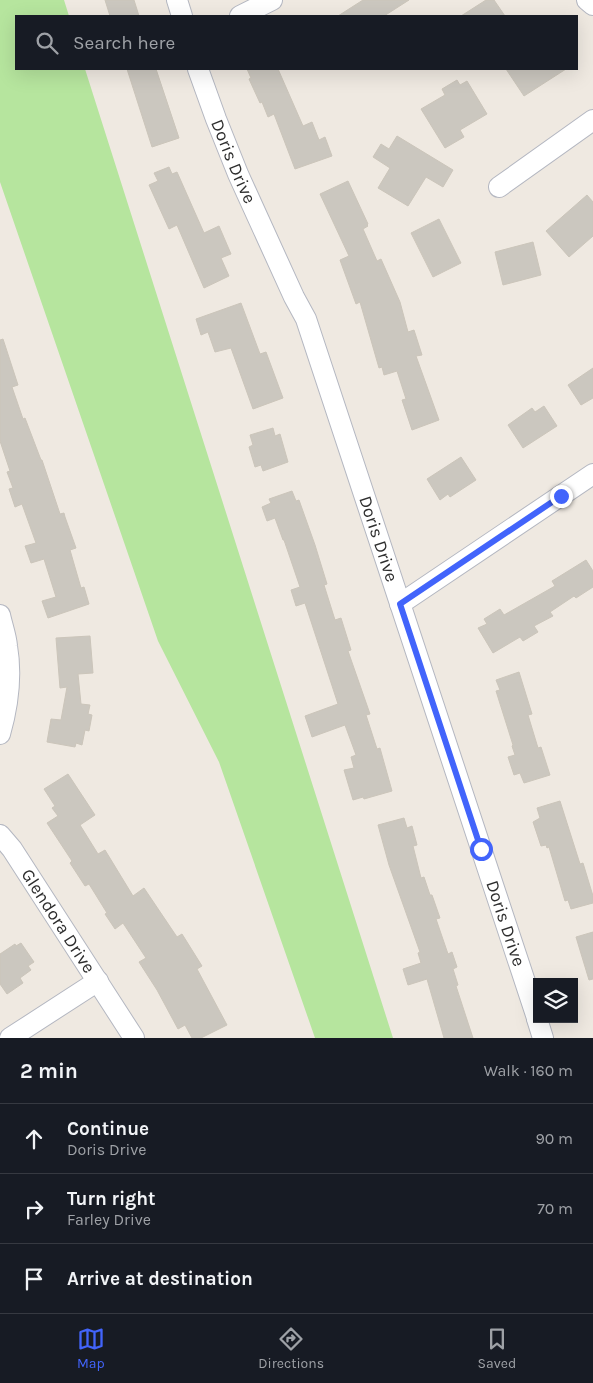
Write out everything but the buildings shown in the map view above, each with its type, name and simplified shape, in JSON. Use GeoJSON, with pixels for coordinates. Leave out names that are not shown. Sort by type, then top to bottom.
{"type":"FeatureCollection","features":[{"type":"Feature","properties":{"kind":"street"},"geometry":{"type":"LineString","coordinates":[[177,0],[182,15]]}},
{"type":"Feature","properties":{"kind":"street"},"geometry":{"type":"LineString","coordinates":[[242,15],[272,0]]}},
{"type":"Feature","properties":{"kind":"street"},"geometry":{"type":"LineString","coordinates":[[587,0],[593,5]]}},
{"type":"Feature","properties":{"kind":"street","name":"Doris Drive"},"geometry":{"type":"LineString","coordinates":[[198,70],[238,174],[290,289],[306,319],[533,1007]]}},
{"type":"Feature","properties":{"kind":"street"},"geometry":{"type":"LineString","coordinates":[[499,187],[593,120]]}},
{"type":"Feature","properties":{"kind":"street"},"geometry":{"type":"LineString","coordinates":[[400,604],[593,474]]}},
{"type":"Feature","properties":{"kind":"street"},"geometry":{"type":"LineString","coordinates":[[0,615],[7,646],[9,681],[5,716],[0,734]]}},
{"type":"Feature","properties":{"kind":"street","name":"Glendora Drive"},"geometry":{"type":"LineString","coordinates":[[0,835],[12,849],[134,1038]]}},
{"type":"Feature","properties":{"kind":"street"},"geometry":{"type":"LineString","coordinates":[[10,1038],[98,981]]}},
{"type":"Feature","properties":{"kind":"street","name":"Doris Drive"},"geometry":{"type":"LineString","coordinates":[[538,1023],[543,1038]]}},
{"type":"Feature","properties":{"kind":"green space"},"geometry":{"type":"Polygon","coordinates":[[[0,0],[64,0],[69,15],[15,15],[15,70],[85,70],[393,1038],[315,1038],[219,762],[158,641],[0,182],[0,0]]]}},
{"type":"Feature","properties":{"kind":"route"},"geometry":{"type":"LineString","coordinates":[[481,849],[400,604],[561,496]]}}]}
